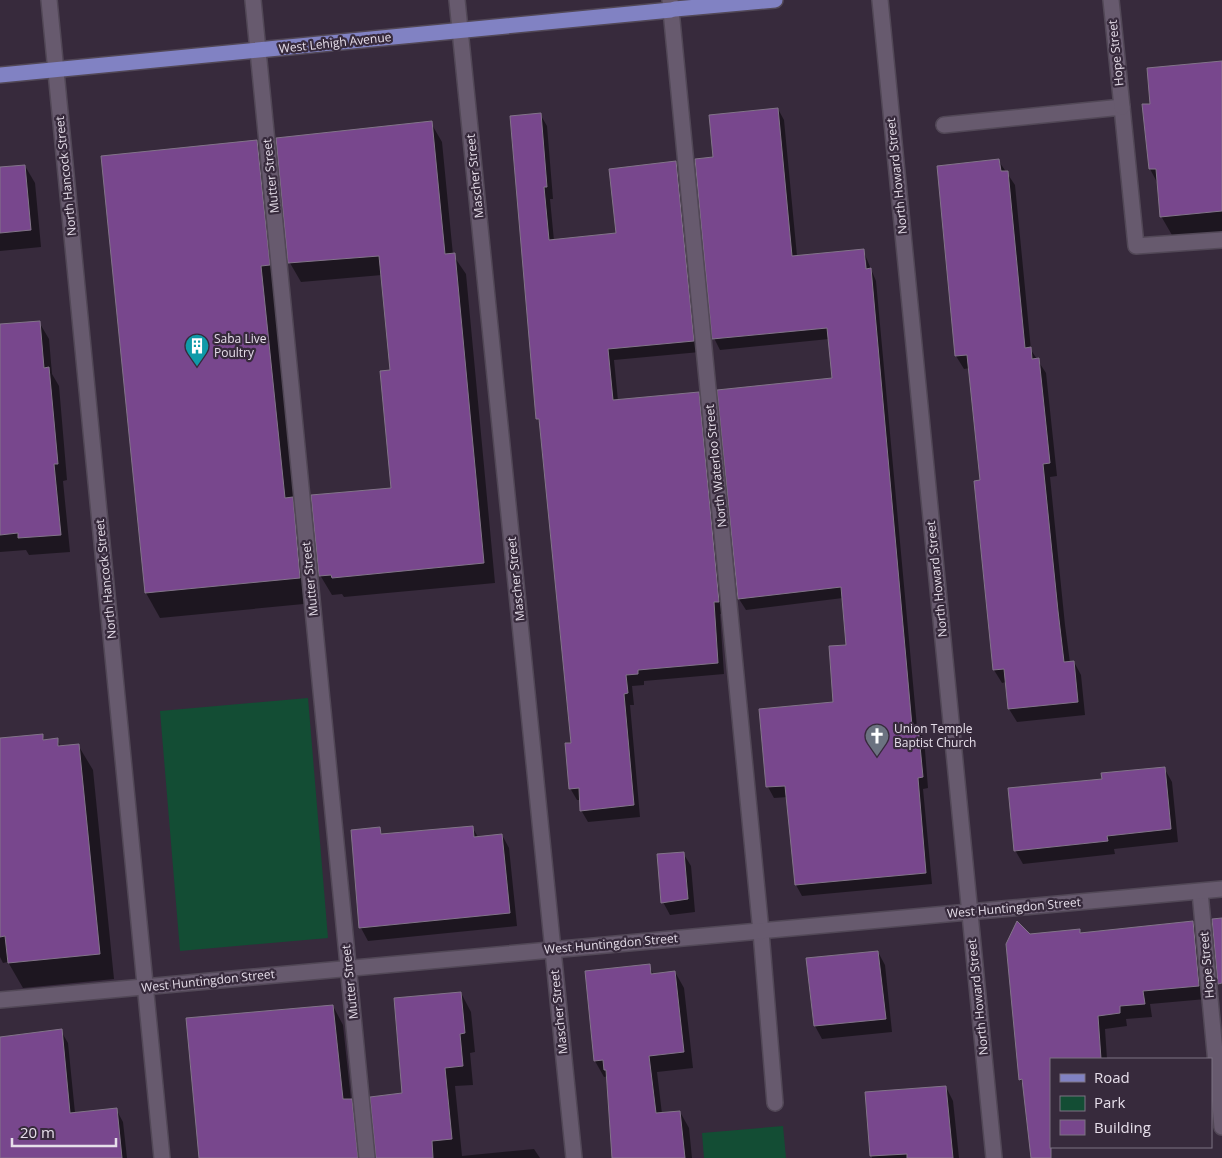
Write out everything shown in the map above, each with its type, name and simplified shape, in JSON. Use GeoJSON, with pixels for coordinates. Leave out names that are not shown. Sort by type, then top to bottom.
{"type":"FeatureCollection","features":[{"type":"Feature","properties":{"kind":"main road","name":"West Lehigh Avenue"},"geometry":{"type":"LineString","coordinates":[[0,75],[460,30],[672,6],[775,0]]}},
{"type":"Feature","properties":{"kind":"street","name":"North Hancock Street"},"geometry":{"type":"LineString","coordinates":[[49,0],[162,1158]]}},
{"type":"Feature","properties":{"kind":"street","name":"Mutter Street"},"geometry":{"type":"LineString","coordinates":[[253,0],[367,1158]]}},
{"type":"Feature","properties":{"kind":"street","name":"Mascher Street"},"geometry":{"type":"LineString","coordinates":[[458,0],[574,1158]]}},
{"type":"Feature","properties":{"kind":"street","name":"North Howard Street"},"geometry":{"type":"LineString","coordinates":[[880,0],[994,1158]]}},
{"type":"Feature","properties":{"kind":"street","name":"Hope Street"},"geometry":{"type":"LineString","coordinates":[[1111,0],[1136,246],[1222,240]]}},
{"type":"Feature","properties":{"kind":"street","name":"North Waterloo Street"},"geometry":{"type":"LineString","coordinates":[[672,6],[776,1103]]}},
{"type":"Feature","properties":{"kind":"street"},"geometry":{"type":"LineString","coordinates":[[944,124],[1122,107]]}},
{"type":"Feature","properties":{"kind":"street","name":"West Huntingdon Street"},"geometry":{"type":"LineString","coordinates":[[0,1000],[1222,889]]}},
{"type":"Feature","properties":{"kind":"street","name":"Hope Street"},"geometry":{"type":"LineString","coordinates":[[1200,892],[1222,1127]]}},
{"type":"Feature","properties":{"kind":"green space"},"geometry":{"type":"Polygon","coordinates":[[[308,698],[328,938],[180,951],[160,711],[308,698]]]}},
{"type":"Feature","properties":{"kind":"green space"},"geometry":{"type":"Polygon","coordinates":[[[783,1126],[786,1158],[704,1158],[702,1133],[783,1126]]]}},
{"type":"Feature","properties":{"kind":"building"},"geometry":{"type":"Polygon","coordinates":[[[1222,61],[1222,211],[1160,217],[1156,169],[1149,169],[1142,104],[1150,104],[1147,68],[1222,61]]]}},
{"type":"Feature","properties":{"kind":"building"},"geometry":{"type":"Polygon","coordinates":[[[778,108],[792,256],[864,249],[866,269],[871,268],[912,726],[918,725],[923,777],[918,778],[926,873],[795,885],[785,786],[766,787],[759,709],[833,702],[829,646],[846,645],[841,587],[738,599],[717,390],[832,378],[827,328],[712,339],[695,159],[713,157],[709,115],[778,108]]]}},
{"type":"Feature","properties":{"kind":"building"},"geometry":{"type":"Polygon","coordinates":[[[541,113],[547,187],[544,187],[549,240],[616,233],[609,169],[676,161],[694,341],[608,349],[613,400],[699,392],[719,602],[714,602],[718,663],[638,670],[638,674],[626,675],[628,693],[624,694],[634,805],[580,811],[579,788],[569,789],[565,743],[571,743],[539,419],[536,419],[510,116],[541,113]]]}},
{"type":"Feature","properties":{"kind":"building"},"geometry":{"type":"Polygon","coordinates":[[[432,121],[445,254],[455,253],[484,563],[332,578],[331,575],[319,576],[311,495],[391,488],[380,371],[390,370],[379,256],[288,263],[276,138],[432,121]]]}},
{"type":"Feature","properties":{"kind":"building","name":"Saba Live Poultry"},"geometry":{"type":"Polygon","coordinates":[[[257,140],[270,265],[261,266],[285,498],[293,497],[300,578],[145,593],[101,156],[257,140]]]}},
{"type":"Feature","properties":{"kind":"building"},"geometry":{"type":"Polygon","coordinates":[[[999,159],[1001,171],[1008,171],[1025,348],[1031,347],[1032,359],[1039,358],[1050,463],[1043,464],[1058,611],[1064,662],[1074,661],[1078,702],[1008,709],[1004,669],[993,670],[974,481],[980,480],[967,355],[955,356],[937,166],[999,159]]]}},
{"type":"Feature","properties":{"kind":"building"},"geometry":{"type":"Polygon","coordinates":[[[25,165],[31,230],[0,233],[0,167],[25,165]]]}},
{"type":"Feature","properties":{"kind":"building"},"geometry":{"type":"Polygon","coordinates":[[[40,321],[44,368],[49,367],[58,464],[54,464],[61,535],[18,538],[18,533],[0,535],[0,324],[40,321]]]}},
{"type":"Feature","properties":{"kind":"building"},"geometry":{"type":"Polygon","coordinates":[[[43,734],[43,740],[58,738],[58,746],[79,744],[100,954],[8,963],[5,936],[0,937],[0,738],[43,734]]]}},
{"type":"Feature","properties":{"kind":"building"},"geometry":{"type":"Polygon","coordinates":[[[1165,767],[1171,829],[1107,836],[1108,841],[1014,851],[1008,788],[1102,779],[1101,773],[1165,767]]]}},
{"type":"Feature","properties":{"kind":"building"},"geometry":{"type":"Polygon","coordinates":[[[473,826],[474,837],[502,834],[510,913],[359,928],[351,830],[380,827],[381,834],[473,826]]]}},
{"type":"Feature","properties":{"kind":"building"},"geometry":{"type":"Polygon","coordinates":[[[684,852],[688,899],[661,903],[657,854],[684,852]]]}},
{"type":"Feature","properties":{"kind":"building"},"geometry":{"type":"Polygon","coordinates":[[[1222,918],[1222,983],[1218,984],[1212,919],[1222,918]]]}},
{"type":"Feature","properties":{"kind":"building"},"geometry":{"type":"Polygon","coordinates":[[[1017,921],[1030,934],[1080,929],[1080,933],[1193,921],[1199,986],[1143,991],[1145,1004],[1120,1006],[1120,1013],[1098,1016],[1101,1058],[1050,1058],[1051,1158],[1031,1158],[1022,1079],[1019,1080],[1006,944],[1017,921]]]}},
{"type":"Feature","properties":{"kind":"building"},"geometry":{"type":"Polygon","coordinates":[[[878,951],[886,1019],[814,1026],[806,958],[878,951]]]}},
{"type":"Feature","properties":{"kind":"building"},"geometry":{"type":"Polygon","coordinates":[[[650,964],[651,974],[675,971],[684,1052],[649,1056],[656,1113],[680,1111],[685,1158],[612,1158],[606,1070],[604,1070],[603,1060],[594,1061],[585,971],[650,964]]]}},
{"type":"Feature","properties":{"kind":"building"},"geometry":{"type":"Polygon","coordinates":[[[461,992],[465,1033],[460,1034],[463,1066],[445,1068],[452,1139],[432,1141],[433,1158],[376,1158],[370,1097],[402,1093],[394,998],[461,992]]]}},
{"type":"Feature","properties":{"kind":"building"},"geometry":{"type":"Polygon","coordinates":[[[333,1005],[343,1099],[352,1099],[358,1158],[199,1158],[186,1018],[333,1005]]]}},
{"type":"Feature","properties":{"kind":"building"},"geometry":{"type":"Polygon","coordinates":[[[62,1029],[70,1113],[117,1108],[122,1158],[0,1158],[0,1037],[62,1029]]]}},
{"type":"Feature","properties":{"kind":"building"},"geometry":{"type":"Polygon","coordinates":[[[946,1086],[953,1158],[907,1158],[907,1154],[870,1156],[865,1092],[946,1086]]]}},
{"type":"Feature","properties":{"kind":"place","name":"Saba Live Poultry"},"geometry":{"type":"Point","coordinates":[197,367]}},
{"type":"Feature","properties":{"kind":"place","name":"Union Temple Baptist Church"},"geometry":{"type":"Point","coordinates":[877,757]}}]}
